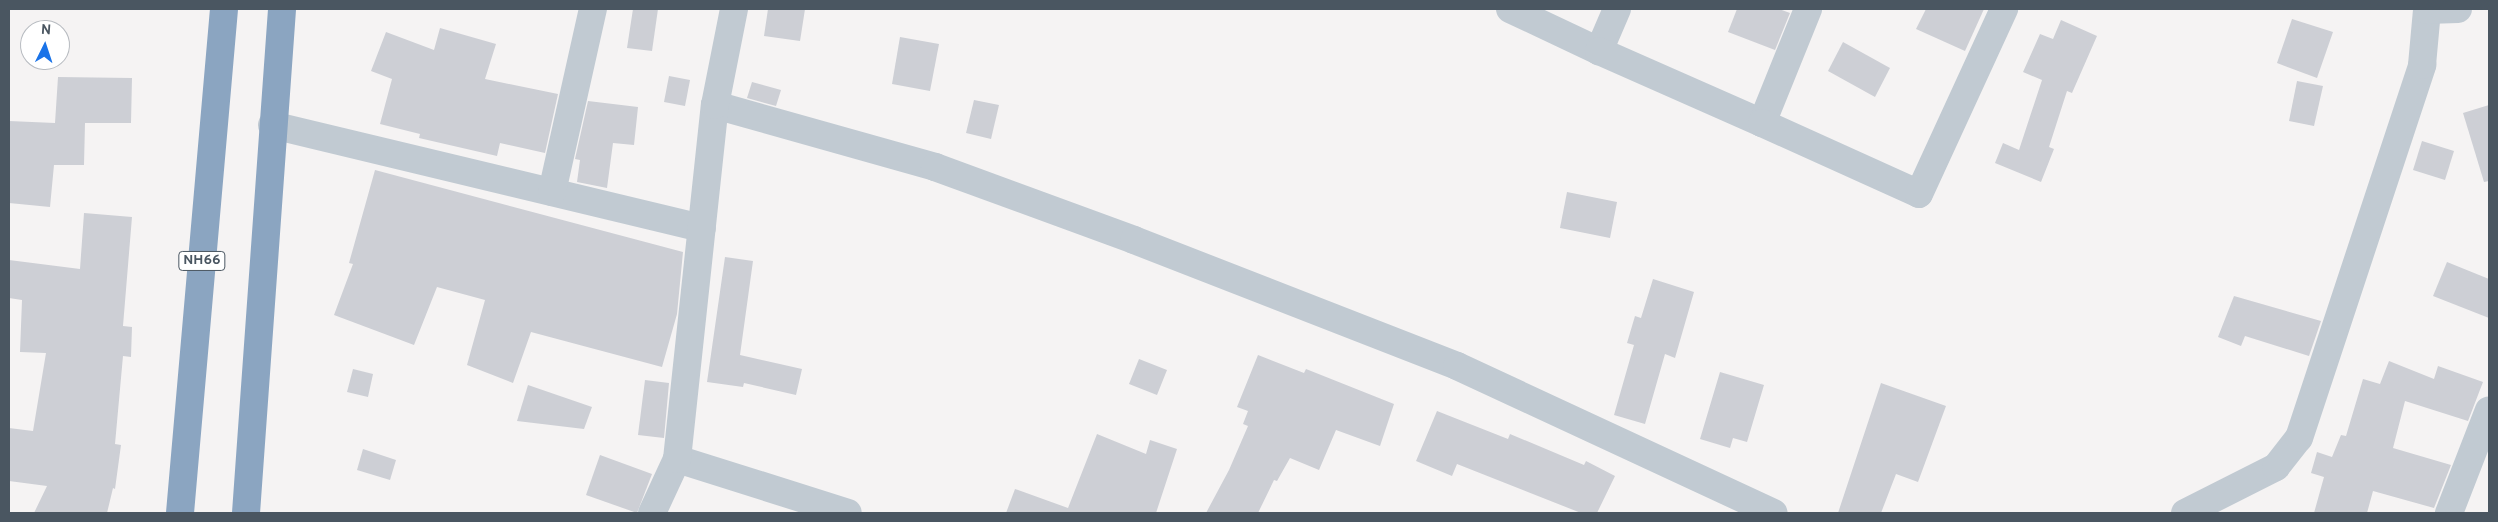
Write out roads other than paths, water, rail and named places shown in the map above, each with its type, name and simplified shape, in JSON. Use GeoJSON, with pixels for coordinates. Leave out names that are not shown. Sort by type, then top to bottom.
{"type":"FeatureCollection","features":[{"type":"Feature","properties":{"kind":"highway","name":"NH66"},"geometry":{"type":"LineString","coordinates":[[180,513],[224,9]]}},
{"type":"Feature","properties":{"kind":"highway"},"geometry":{"type":"LineString","coordinates":[[246,513],[272,125],[282,9]]}},
{"type":"Feature","properties":{"kind":"street"},"geometry":{"type":"LineString","coordinates":[[552,192],[592,9]]}},
{"type":"Feature","properties":{"kind":"street"},"geometry":{"type":"LineString","coordinates":[[652,513],[677,459],[715,105],[734,9]]}},
{"type":"Feature","properties":{"kind":"street"},"geometry":{"type":"LineString","coordinates":[[1510,9],[1599,51],[1919,194],[2004,9]]}},
{"type":"Feature","properties":{"kind":"street"},"geometry":{"type":"LineString","coordinates":[[1599,51],[1617,9]]}},
{"type":"Feature","properties":{"kind":"street"},"geometry":{"type":"LineString","coordinates":[[1762,123],[1808,9]]}},
{"type":"Feature","properties":{"kind":"street"},"geometry":{"type":"LineString","coordinates":[[2185,513],[2276,467],[2299,438],[2422,65],[2427,10],[2458,9]]}},
{"type":"Feature","properties":{"kind":"street"},"geometry":{"type":"LineString","coordinates":[[715,105],[935,167],[1134,240],[1457,366],[1773,513]]}},
{"type":"Feature","properties":{"kind":"street"},"geometry":{"type":"LineString","coordinates":[[272,125],[702,228]]}},
{"type":"Feature","properties":{"kind":"street"},"geometry":{"type":"LineString","coordinates":[[2449,513],[2489,410]]}},
{"type":"Feature","properties":{"kind":"street"},"geometry":{"type":"LineString","coordinates":[[677,459],[848,513]]}}]}
